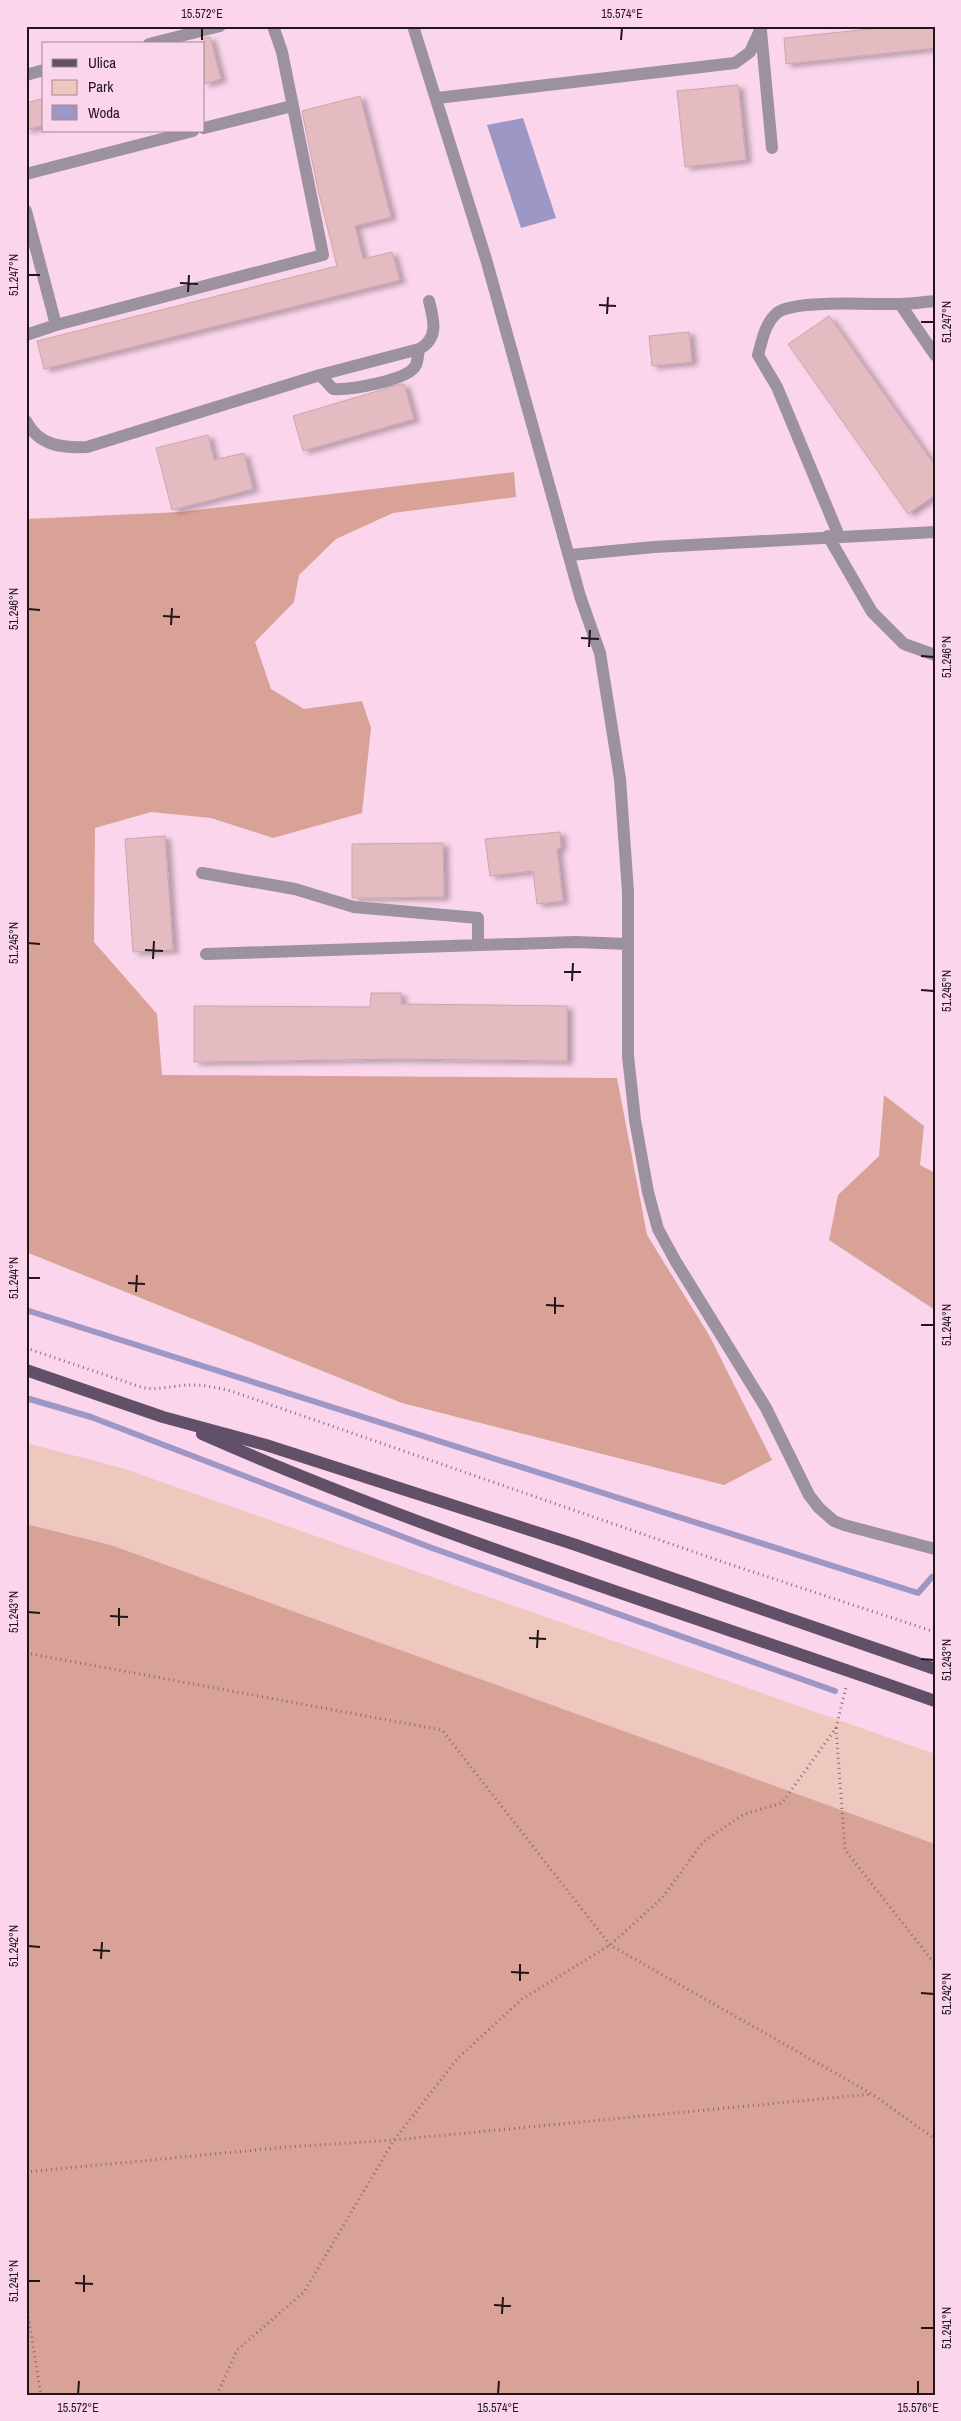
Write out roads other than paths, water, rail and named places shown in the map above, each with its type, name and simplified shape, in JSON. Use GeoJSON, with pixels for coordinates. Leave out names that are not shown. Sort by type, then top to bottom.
{"type":"FeatureCollection","features":[{"type":"Feature","properties":{"kind":"main road"},"geometry":{"type":"LineString","coordinates":[[26,1370],[163,1417],[266,1445],[573,1544],[935,1669]]}},
{"type":"Feature","properties":{"kind":"main road"},"geometry":{"type":"LineString","coordinates":[[163,1417],[260,1460],[456,1537],[935,1701]]}},
{"type":"Feature","properties":{"kind":"street"},"geometry":{"type":"LineString","coordinates":[[158,42],[220,26]]}},
{"type":"Feature","properties":{"kind":"street"},"geometry":{"type":"LineString","coordinates":[[26,335],[56,325],[323,254],[282,52],[273,26]]}},
{"type":"Feature","properties":{"kind":"street"},"geometry":{"type":"LineString","coordinates":[[413,26],[486,259],[587,617],[600,653],[620,779],[628,892],[628,1056],[635,1120],[648,1192],[658,1229],[680,1270],[766,1408],[809,1495],[820,1508],[834,1521],[935,1549]]}},
{"type":"Feature","properties":{"kind":"street"},"geometry":{"type":"LineString","coordinates":[[437,98],[735,63],[750,52],[762,28]]}},
{"type":"Feature","properties":{"kind":"street"},"geometry":{"type":"LineString","coordinates":[[762,28],[772,148]]}},
{"type":"Feature","properties":{"kind":"street"},"geometry":{"type":"LineString","coordinates":[[26,75],[42,71]]}},
{"type":"Feature","properties":{"kind":"street"},"geometry":{"type":"LineString","coordinates":[[205,128],[292,106]]}},
{"type":"Feature","properties":{"kind":"street"},"geometry":{"type":"LineString","coordinates":[[26,174],[189,132]]}},
{"type":"Feature","properties":{"kind":"street"},"geometry":{"type":"LineString","coordinates":[[26,211],[56,325]]}},
{"type":"Feature","properties":{"kind":"street"},"geometry":{"type":"LineString","coordinates":[[26,421],[38,437],[61,448],[87,448],[320,375],[419,349],[427,345],[433,336],[434,320],[429,301]]}},
{"type":"Feature","properties":{"kind":"street"},"geometry":{"type":"LineString","coordinates":[[935,301],[900,304],[827,304],[797,307],[777,313],[764,332],[758,355],[777,387],[834,536],[872,612],[904,644],[935,655]]}},
{"type":"Feature","properties":{"kind":"street"},"geometry":{"type":"LineString","coordinates":[[900,304],[935,355]]}},
{"type":"Feature","properties":{"kind":"street"},"geometry":{"type":"LineString","coordinates":[[320,375],[333,389],[344,389],[382,382],[410,371],[416,365],[419,349]]}},
{"type":"Feature","properties":{"kind":"street"},"geometry":{"type":"LineString","coordinates":[[570,555],[654,547],[935,532]]}},
{"type":"Feature","properties":{"kind":"street"},"geometry":{"type":"LineString","coordinates":[[202,873],[295,889],[354,907],[478,918],[478,944]]}},
{"type":"Feature","properties":{"kind":"street"},"geometry":{"type":"LineString","coordinates":[[206,954],[478,944],[575,942],[628,944]]}},
{"type":"Feature","properties":{"kind":"water"},"geometry":{"type":"Polygon","coordinates":[[[523,118],[556,218],[521,228],[487,125],[523,118]]]}},
{"type":"Feature","properties":{"kind":"waterway"},"geometry":{"type":"LineString","coordinates":[[26,1310],[918,1593],[932,1577]]}},
{"type":"Feature","properties":{"kind":"waterway"},"geometry":{"type":"LineString","coordinates":[[26,1398],[91,1417],[432,1548],[835,1691]]}}]}
